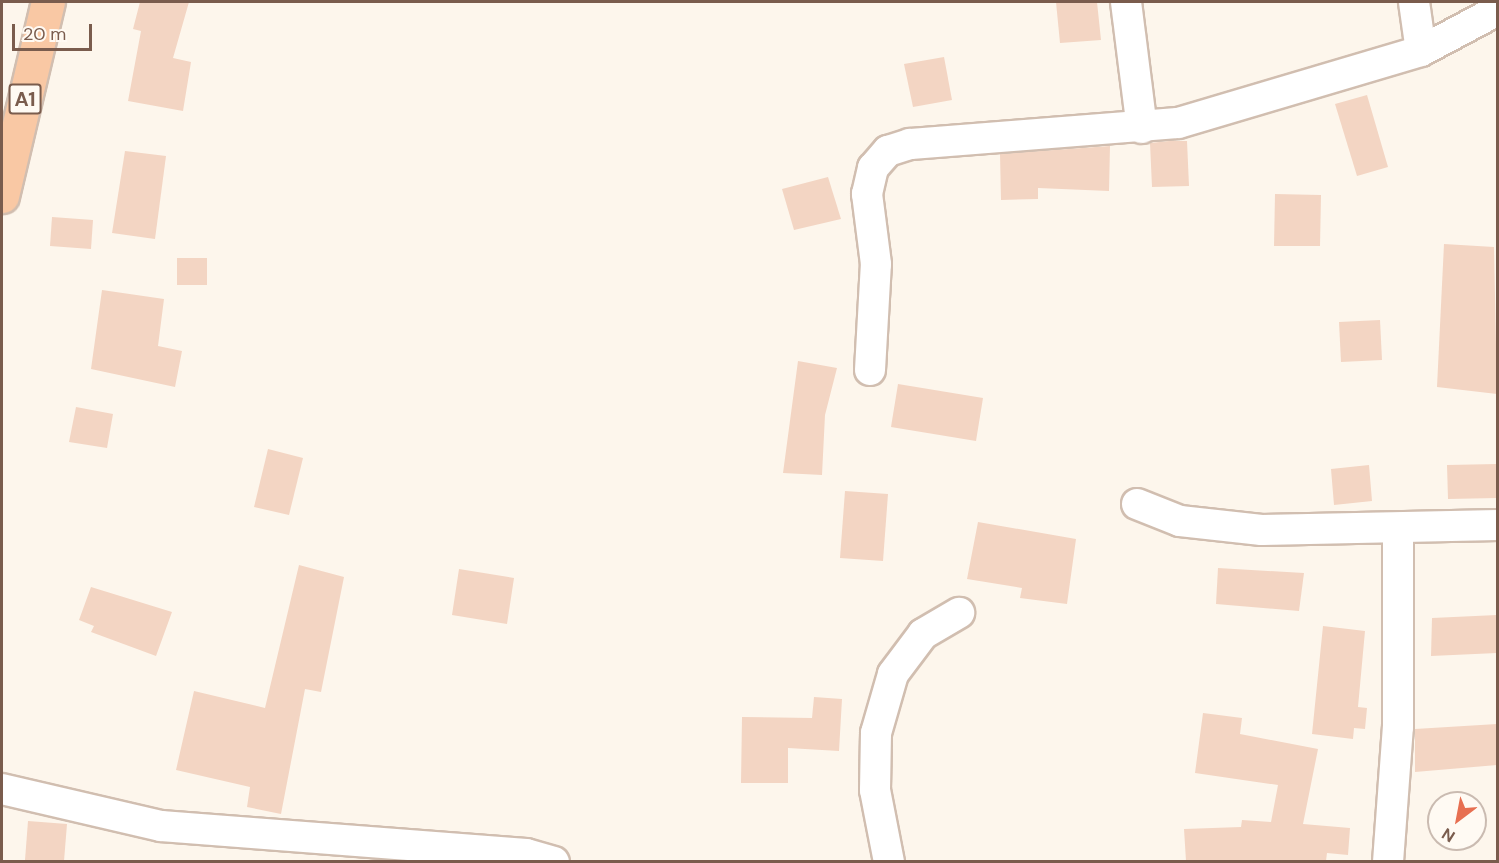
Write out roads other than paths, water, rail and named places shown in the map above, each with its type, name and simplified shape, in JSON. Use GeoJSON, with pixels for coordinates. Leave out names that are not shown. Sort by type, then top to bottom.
{"type":"FeatureCollection","features":[{"type":"Feature","properties":{"kind":"highway","name":"A1"},"geometry":{"type":"LineString","coordinates":[[2,196],[48,2]]}},
{"type":"Feature","properties":{"kind":"street"},"geometry":{"type":"LineString","coordinates":[[1126,2],[1142,128]]}},
{"type":"Feature","properties":{"kind":"street"},"geometry":{"type":"LineString","coordinates":[[1414,2],[1421,51]]}},
{"type":"Feature","properties":{"kind":"street"},"geometry":{"type":"LineString","coordinates":[[870,370],[876,264],[867,194],[873,168],[888,150],[910,144],[1142,128],[1178,123],[1351,76],[1421,51],[1497,10]]}},
{"type":"Feature","properties":{"kind":"street"},"geometry":{"type":"LineString","coordinates":[[1137,504],[1180,521],[1262,530],[1497,525]]}},
{"type":"Feature","properties":{"kind":"street"},"geometry":{"type":"LineString","coordinates":[[1388,861],[1398,716],[1398,528]]}},
{"type":"Feature","properties":{"kind":"street"},"geometry":{"type":"LineString","coordinates":[[889,861],[875,790],[876,733],[892,674],[923,634],[959,613]]}},
{"type":"Feature","properties":{"kind":"street"},"geometry":{"type":"LineString","coordinates":[[2,789],[161,826],[526,854],[554,861]]}}]}
